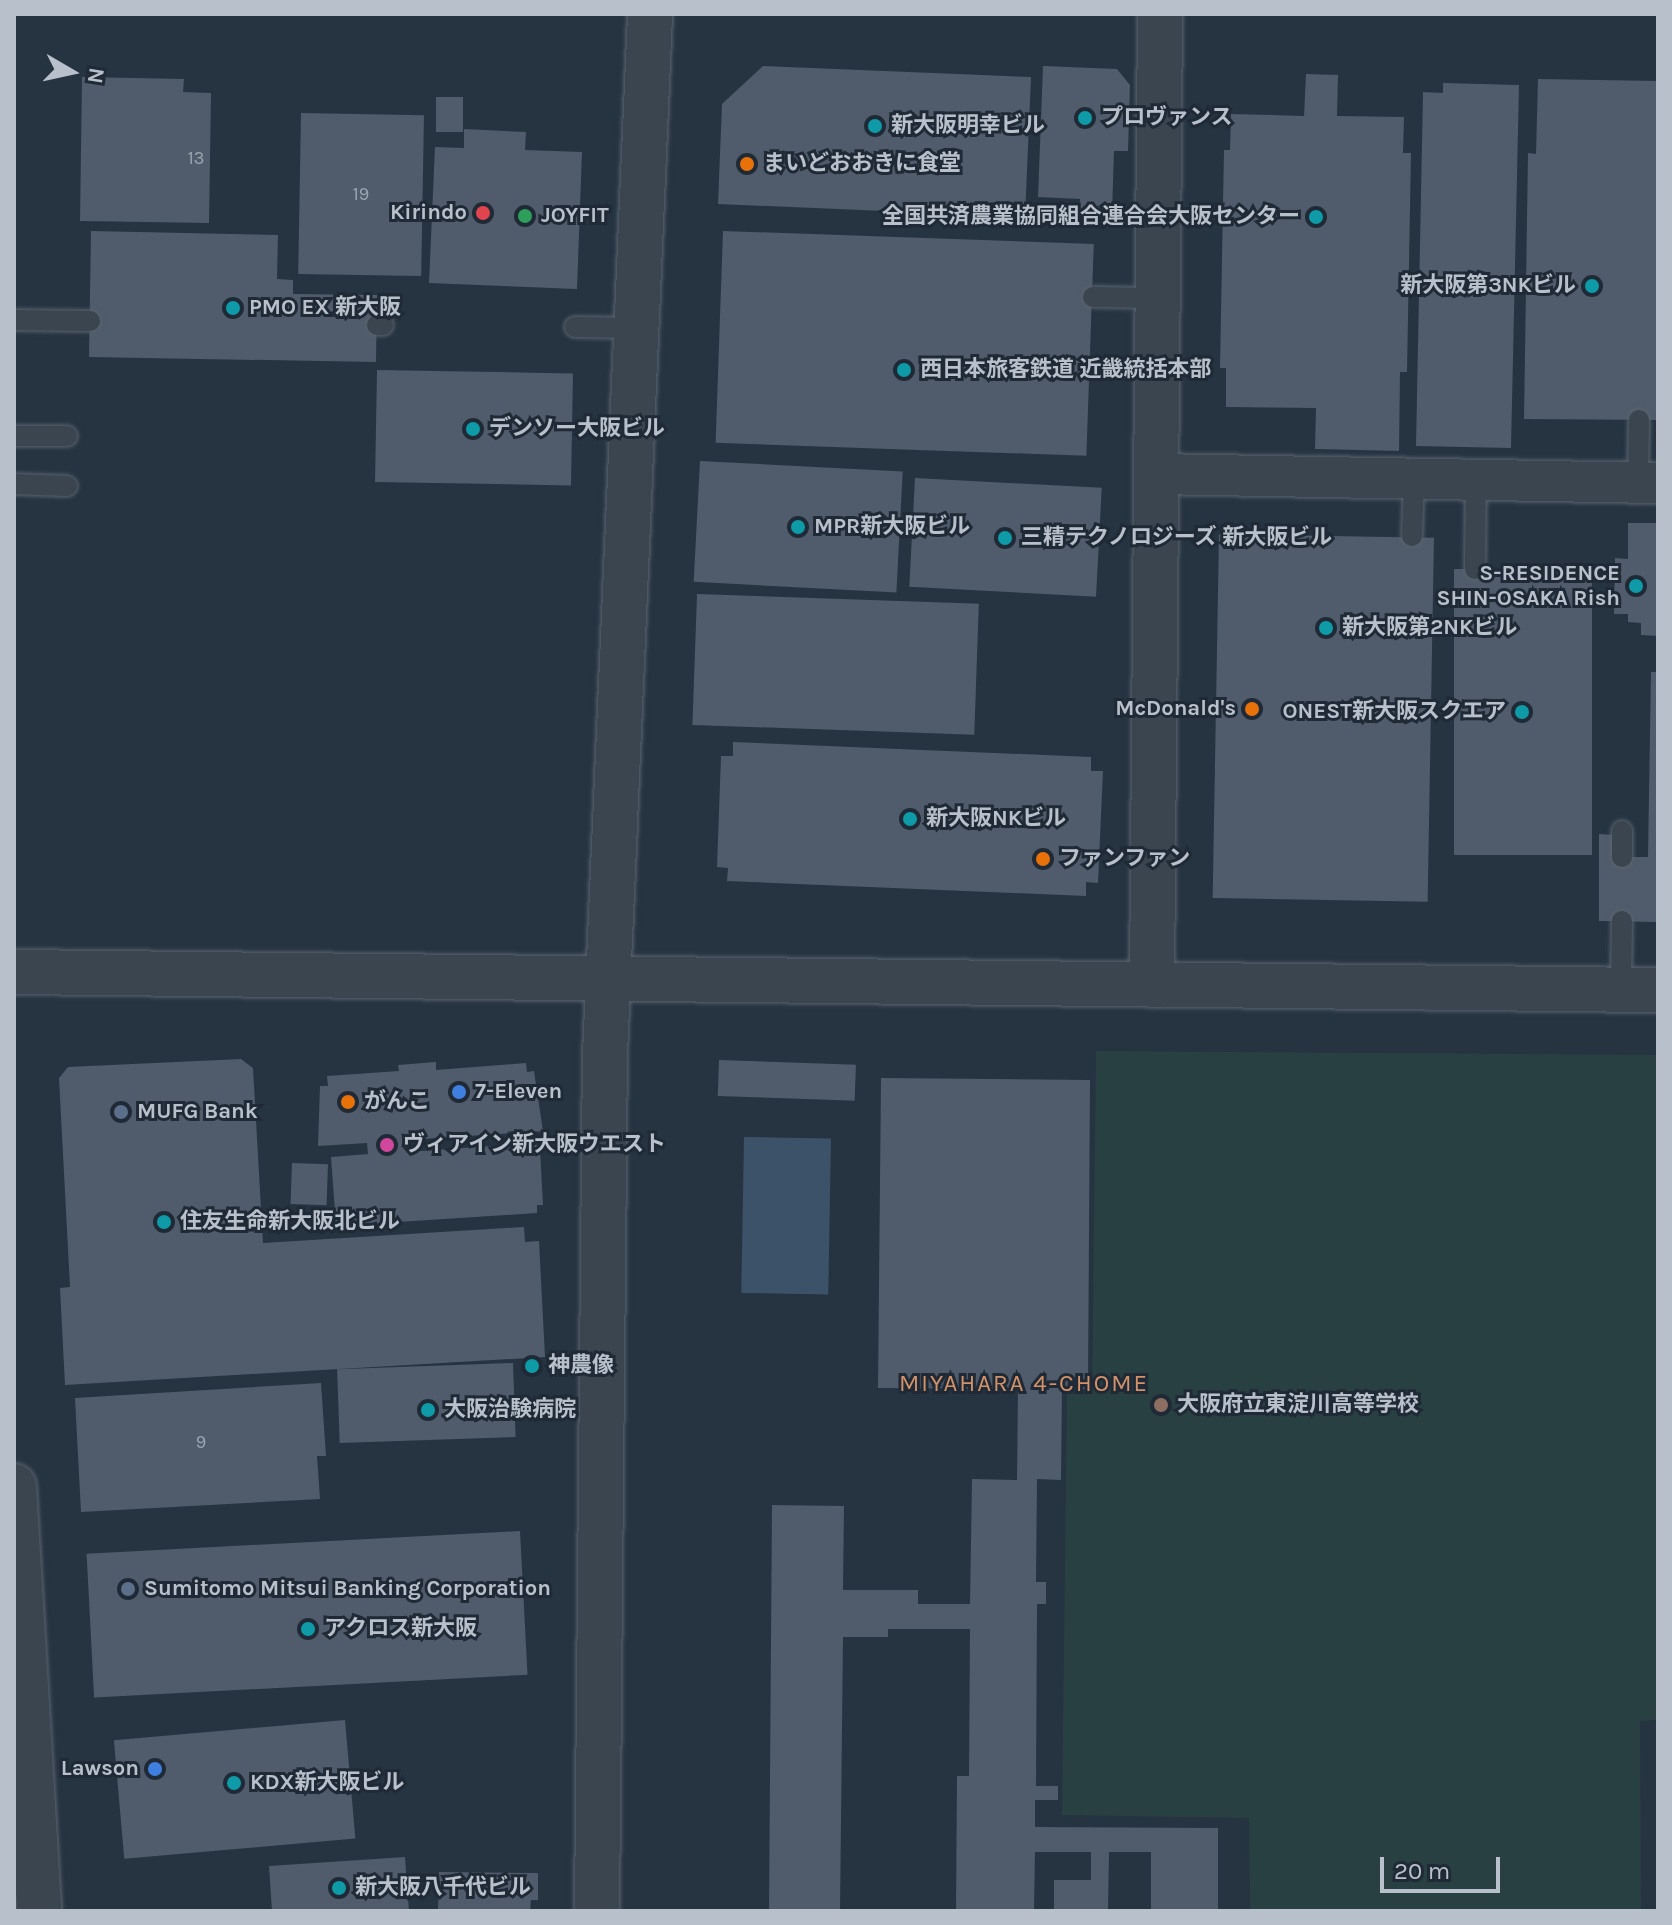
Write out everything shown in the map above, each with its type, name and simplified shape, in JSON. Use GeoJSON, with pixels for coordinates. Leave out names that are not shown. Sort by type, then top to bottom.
{"type":"FeatureCollection","features":[{"type":"Feature","properties":{"kind":"street"},"geometry":{"type":"LineString","coordinates":[[597,1911],[608,978],[639,328],[650,14]]}},
{"type":"Feature","properties":{"kind":"street"},"geometry":{"type":"LineString","coordinates":[[1152,985],[1160,14]]}},
{"type":"Feature","properties":{"kind":"street"},"geometry":{"type":"LineString","coordinates":[[1155,474],[1648,483]]}},
{"type":"Feature","properties":{"kind":"street"},"geometry":{"type":"LineString","coordinates":[[14,972],[1640,990]]}},
{"type":"Feature","properties":{"kind":"street"},"geometry":{"type":"LineString","coordinates":[[14,1486],[39,1911]]}},
{"type":"Feature","properties":{"kind":"lane"},"geometry":{"type":"LineString","coordinates":[[1093,297],[1156,298]]}},
{"type":"Feature","properties":{"kind":"lane"},"geometry":{"type":"LineString","coordinates":[[14,320],[90,321]]}},
{"type":"Feature","properties":{"kind":"lane"},"geometry":{"type":"LineString","coordinates":[[575,327],[639,328]]}},
{"type":"Feature","properties":{"kind":"lane"},"geometry":{"type":"LineString","coordinates":[[1639,420],[1648,483]]}},
{"type":"Feature","properties":{"kind":"lane"},"geometry":{"type":"LineString","coordinates":[[14,436],[67,436]]}},
{"type":"Feature","properties":{"kind":"lane"},"geometry":{"type":"LineString","coordinates":[[1412,536],[1414,479]]}},
{"type":"Feature","properties":{"kind":"lane"},"geometry":{"type":"LineString","coordinates":[[1475,569],[1476,480]]}},
{"type":"Feature","properties":{"kind":"lane"},"geometry":{"type":"LineString","coordinates":[[14,484],[67,486]]}},
{"type":"Feature","properties":{"kind":"lane"},"geometry":{"type":"LineString","coordinates":[[1622,831],[1622,857]]}},
{"type":"Feature","properties":{"kind":"lane"},"geometry":{"type":"LineString","coordinates":[[1622,921],[1640,990]]}},
{"type":"Feature","properties":{"kind":"green space"},"geometry":{"type":"Polygon","coordinates":[[[1096,1051],[1658,1055],[1658,1720],[1640,1721],[1641,1911],[1250,1911],[1249,1818],[1062,1815],[1067,1394],[1092,1394],[1096,1051]]]}},
{"type":"Feature","properties":{"kind":"water"},"geometry":{"type":"Polygon","coordinates":[[[744,1137],[831,1139],[828,1294],[741,1293],[744,1137]]]}},
{"type":"Feature","properties":{"kind":"building","name":"新大阪明幸ビル"},"geometry":{"type":"Polygon","coordinates":[[[763,66],[1031,77],[1025,217],[718,204],[722,104],[763,66]]]}},
{"type":"Feature","properties":{"kind":"building","name":"プロヴァンス"},"geometry":{"type":"Polygon","coordinates":[[[1043,66],[1117,69],[1130,85],[1128,151],[1114,151],[1112,214],[1079,213],[1080,199],[1038,197],[1043,66]]]}},
{"type":"Feature","properties":{"kind":"building","name":"全国共済農業協同組合連合会大阪センター"},"geometry":{"type":"Polygon","coordinates":[[[1306,74],[1338,75],[1337,116],[1404,117],[1403,153],[1411,153],[1407,372],[1400,372],[1399,451],[1315,449],[1316,408],[1226,407],[1226,368],[1220,368],[1224,150],[1230,150],[1231,114],[1304,116],[1306,74]]]}},
{"type":"Feature","properties":{"kind":"building"},"geometry":{"type":"Polygon","coordinates":[[[82,77],[184,79],[183,92],[211,93],[209,223],[80,221],[82,77]]]}},
{"type":"Feature","properties":{"kind":"building","name":"新大阪第3NKビル"},"geometry":{"type":"Polygon","coordinates":[[[1538,79],[1658,81],[1658,420],[1524,419],[1528,153],[1536,154],[1538,79]]]}},
{"type":"Feature","properties":{"kind":"building"},"geometry":{"type":"Polygon","coordinates":[[[1443,83],[1519,85],[1511,448],[1416,446],[1423,92],[1443,93],[1443,83]]]}},
{"type":"Feature","properties":{"kind":"building"},"geometry":{"type":"Polygon","coordinates":[[[436,97],[463,97],[463,132],[436,132],[436,97]]]}},
{"type":"Feature","properties":{"kind":"building"},"geometry":{"type":"Polygon","coordinates":[[[301,113],[424,115],[421,276],[298,274],[301,113]]]}},
{"type":"Feature","properties":{"kind":"building"},"geometry":{"type":"Polygon","coordinates":[[[464,129],[526,132],[525,150],[582,152],[577,289],[429,283],[435,147],[464,148],[464,129]]]}},
{"type":"Feature","properties":{"kind":"building","name":"PMO EX 新大阪"},"geometry":{"type":"Polygon","coordinates":[[[91,231],[278,235],[277,279],[293,280],[293,294],[377,295],[376,362],[89,357],[91,231]]]}},
{"type":"Feature","properties":{"kind":"building","name":"西日本旅客鉄道 近畿統括本部"},"geometry":{"type":"Polygon","coordinates":[[[723,231],[1094,244],[1086,456],[716,443],[723,231]]]}},
{"type":"Feature","properties":{"kind":"building","name":"デンソー大阪ビル"},"geometry":{"type":"Polygon","coordinates":[[[377,370],[573,373],[571,485],[375,482],[377,370]]]}},
{"type":"Feature","properties":{"kind":"building","name":"MPR新大阪ビル"},"geometry":{"type":"Polygon","coordinates":[[[700,461],[903,472],[896,592],[694,582],[700,461]]]}},
{"type":"Feature","properties":{"kind":"building","name":"三精テクノロジーズ 新大阪ビル"},"geometry":{"type":"Polygon","coordinates":[[[915,478],[1102,488],[1096,597],[909,587],[915,478]]]}},
{"type":"Feature","properties":{"kind":"building","name":"S-RESIDENCE SHIN-OSAKA Rish"},"geometry":{"type":"Polygon","coordinates":[[[1628,523],[1658,523],[1658,636],[1641,635],[1641,623],[1628,622],[1628,614],[1614,614],[1615,558],[1628,559],[1628,523]]]}},
{"type":"Feature","properties":{"kind":"building","name":"新大阪第2NKビル"},"geometry":{"type":"Polygon","coordinates":[[[1219,534],[1434,538],[1428,902],[1213,898],[1219,534]]]}},
{"type":"Feature","properties":{"kind":"building","name":"ONEST新大阪スクエア"},"geometry":{"type":"Polygon","coordinates":[[[1454,569],[1592,569],[1592,855],[1454,855],[1454,569]]]}},
{"type":"Feature","properties":{"kind":"building"},"geometry":{"type":"Polygon","coordinates":[[[697,594],[979,604],[974,735],[692,725],[697,594]]]}},
{"type":"Feature","properties":{"kind":"building"},"geometry":{"type":"Polygon","coordinates":[[[1651,672],[1658,672],[1658,922],[1599,921],[1599,834],[1613,835],[1612,857],[1648,857],[1651,672]]]}},
{"type":"Feature","properties":{"kind":"building","name":"新大阪NKビル"},"geometry":{"type":"Polygon","coordinates":[[[733,742],[1091,757],[1091,771],[1103,771],[1098,883],[1086,882],[1086,896],[727,881],[728,868],[717,867],[721,756],[733,756],[733,742]]]}},
{"type":"Feature","properties":{"kind":"building","name":"住友生命新大阪北ビル"},"geometry":{"type":"Polygon","coordinates":[[[241,1059],[253,1068],[263,1243],[524,1227],[525,1242],[539,1241],[545,1357],[65,1385],[60,1288],[70,1287],[59,1078],[68,1067],[241,1059]]]}},
{"type":"Feature","properties":{"kind":"building"},"geometry":{"type":"Polygon","coordinates":[[[719,1060],[856,1065],[855,1101],[718,1096],[719,1060]]]}},
{"type":"Feature","properties":{"kind":"building","name":"ヴィアイン新大阪ウエスト"},"geometry":{"type":"Polygon","coordinates":[[[436,1062],[436,1070],[526,1063],[527,1072],[534,1071],[543,1131],[407,1140],[407,1152],[535,1143],[540,1149],[543,1205],[537,1205],[537,1213],[336,1226],[331,1157],[368,1154],[367,1143],[318,1146],[320,1086],[328,1086],[327,1076],[399,1071],[398,1065],[436,1062]]]}},
{"type":"Feature","properties":{"kind":"building"},"geometry":{"type":"Polygon","coordinates":[[[881,1078],[1090,1080],[1088,1389],[1062,1389],[1061,1480],[1037,1479],[1036,1582],[1046,1582],[1046,1604],[1037,1604],[1036,1786],[1058,1786],[1058,1800],[1035,1800],[1035,1827],[1218,1828],[1218,1911],[1151,1911],[1151,1852],[1109,1852],[1108,1911],[1054,1911],[1054,1880],[1091,1880],[1091,1852],[1035,1852],[1034,1911],[956,1911],[957,1776],[969,1776],[970,1629],[888,1629],[888,1637],[843,1637],[840,1911],[769,1911],[772,1505],[844,1506],[843,1590],[918,1590],[918,1604],[970,1604],[972,1479],[1017,1480],[1018,1389],[878,1388],[881,1078]]]}},
{"type":"Feature","properties":{"kind":"building"},"geometry":{"type":"Polygon","coordinates":[[[292,1163],[328,1164],[327,1205],[291,1204],[292,1163]]]}},
{"type":"Feature","properties":{"kind":"building","name":"大阪治験病院"},"geometry":{"type":"Polygon","coordinates":[[[513,1363],[516,1437],[340,1443],[337,1369],[513,1363]]]}},
{"type":"Feature","properties":{"kind":"building"},"geometry":{"type":"Polygon","coordinates":[[[321,1383],[326,1456],[317,1456],[320,1499],[81,1512],[75,1398],[321,1383]]]}},
{"type":"Feature","properties":{"kind":"building","name":"アクロス新大阪"},"geometry":{"type":"Polygon","coordinates":[[[520,1531],[528,1675],[94,1698],[87,1554],[520,1531]]]}},
{"type":"Feature","properties":{"kind":"building","name":"KDX新大阪ビル"},"geometry":{"type":"Polygon","coordinates":[[[345,1720],[355,1839],[124,1859],[114,1740],[345,1720]]]}},
{"type":"Feature","properties":{"kind":"building","name":"新大阪八千代ビル"},"geometry":{"type":"Polygon","coordinates":[[[405,1857],[409,1911],[272,1911],[269,1866],[405,1857]]]}},
{"type":"Feature","properties":{"kind":"building"},"geometry":{"type":"Polygon","coordinates":[[[439,1872],[538,1873],[538,1900],[531,1900],[530,1911],[444,1911],[438,1909],[439,1872]]]}},
{"type":"Feature","properties":{"kind":"place","name":"プロヴァンス"},"geometry":{"type":"Point","coordinates":[1085,118]}},
{"type":"Feature","properties":{"kind":"place","name":"新大阪明幸ビル"},"geometry":{"type":"Point","coordinates":[875,126]}},
{"type":"Feature","properties":{"kind":"place","name":"まいどおおきに食堂"},"geometry":{"type":"Point","coordinates":[747,164]}},
{"type":"Feature","properties":{"kind":"place","name":"Kirindo"},"geometry":{"type":"Point","coordinates":[483,213]}},
{"type":"Feature","properties":{"kind":"place","name":"JOYFIT"},"geometry":{"type":"Point","coordinates":[525,216]}},
{"type":"Feature","properties":{"kind":"place","name":"全国共済農業協同組合連合会大阪センター"},"geometry":{"type":"Point","coordinates":[1316,217]}},
{"type":"Feature","properties":{"kind":"place","name":"新大阪第3NKビル"},"geometry":{"type":"Point","coordinates":[1592,286]}},
{"type":"Feature","properties":{"kind":"place","name":"PMO EX 新大阪"},"geometry":{"type":"Point","coordinates":[233,308]}},
{"type":"Feature","properties":{"kind":"place","name":"西日本旅客鉄道 近畿統括本部"},"geometry":{"type":"Point","coordinates":[904,370]}},
{"type":"Feature","properties":{"kind":"place","name":"デンソー大阪ビル"},"geometry":{"type":"Point","coordinates":[473,429]}},
{"type":"Feature","properties":{"kind":"place","name":"MPR新大阪ビル"},"geometry":{"type":"Point","coordinates":[798,527]}},
{"type":"Feature","properties":{"kind":"place","name":"三精テクノロジーズ 新大阪ビル"},"geometry":{"type":"Point","coordinates":[1005,538]}},
{"type":"Feature","properties":{"kind":"place","name":"S-RESIDENCE SHIN-OSAKA Rish"},"geometry":{"type":"Point","coordinates":[1636,586]}},
{"type":"Feature","properties":{"kind":"place","name":"新大阪第2NKビル"},"geometry":{"type":"Point","coordinates":[1326,628]}},
{"type":"Feature","properties":{"kind":"place","name":"McDonald's"},"geometry":{"type":"Point","coordinates":[1252,709]}},
{"type":"Feature","properties":{"kind":"place","name":"ONEST新大阪スクエア"},"geometry":{"type":"Point","coordinates":[1522,712]}},
{"type":"Feature","properties":{"kind":"place","name":"新大阪NKビル"},"geometry":{"type":"Point","coordinates":[910,819]}},
{"type":"Feature","properties":{"kind":"place","name":"ファンファン"},"geometry":{"type":"Point","coordinates":[1043,859]}},
{"type":"Feature","properties":{"kind":"place","name":"7-Eleven"},"geometry":{"type":"Point","coordinates":[459,1092]}},
{"type":"Feature","properties":{"kind":"place","name":"がんこ"},"geometry":{"type":"Point","coordinates":[348,1102]}},
{"type":"Feature","properties":{"kind":"place","name":"MUFG Bank"},"geometry":{"type":"Point","coordinates":[121,1112]}},
{"type":"Feature","properties":{"kind":"place","name":"ヴィアイン新大阪ウエスト"},"geometry":{"type":"Point","coordinates":[387,1145]}},
{"type":"Feature","properties":{"kind":"place","name":"住友生命新大阪北ビル"},"geometry":{"type":"Point","coordinates":[164,1222]}},
{"type":"Feature","properties":{"kind":"place","name":"神農像"},"geometry":{"type":"Point","coordinates":[532,1366]}},
{"type":"Feature","properties":{"kind":"place","name":"大阪府立東淀川高等学校"},"geometry":{"type":"Point","coordinates":[1161,1405]}},
{"type":"Feature","properties":{"kind":"place","name":"大阪治験病院"},"geometry":{"type":"Point","coordinates":[428,1410]}},
{"type":"Feature","properties":{"kind":"place","name":"Sumitomo Mitsui Banking Corporation"},"geometry":{"type":"Point","coordinates":[128,1589]}},
{"type":"Feature","properties":{"kind":"place","name":"アクロス新大阪"},"geometry":{"type":"Point","coordinates":[308,1629]}},
{"type":"Feature","properties":{"kind":"place","name":"Lawson"},"geometry":{"type":"Point","coordinates":[155,1769]}},
{"type":"Feature","properties":{"kind":"place","name":"KDX新大阪ビル"},"geometry":{"type":"Point","coordinates":[234,1783]}},
{"type":"Feature","properties":{"kind":"place","name":"新大阪八千代ビル"},"geometry":{"type":"Point","coordinates":[339,1888]}},
{"type":"Feature","properties":{"kind":"district","name":"MIYAHARA 4-CHOME"},"geometry":{"type":"Point","coordinates":[1024,1384]}}]}
